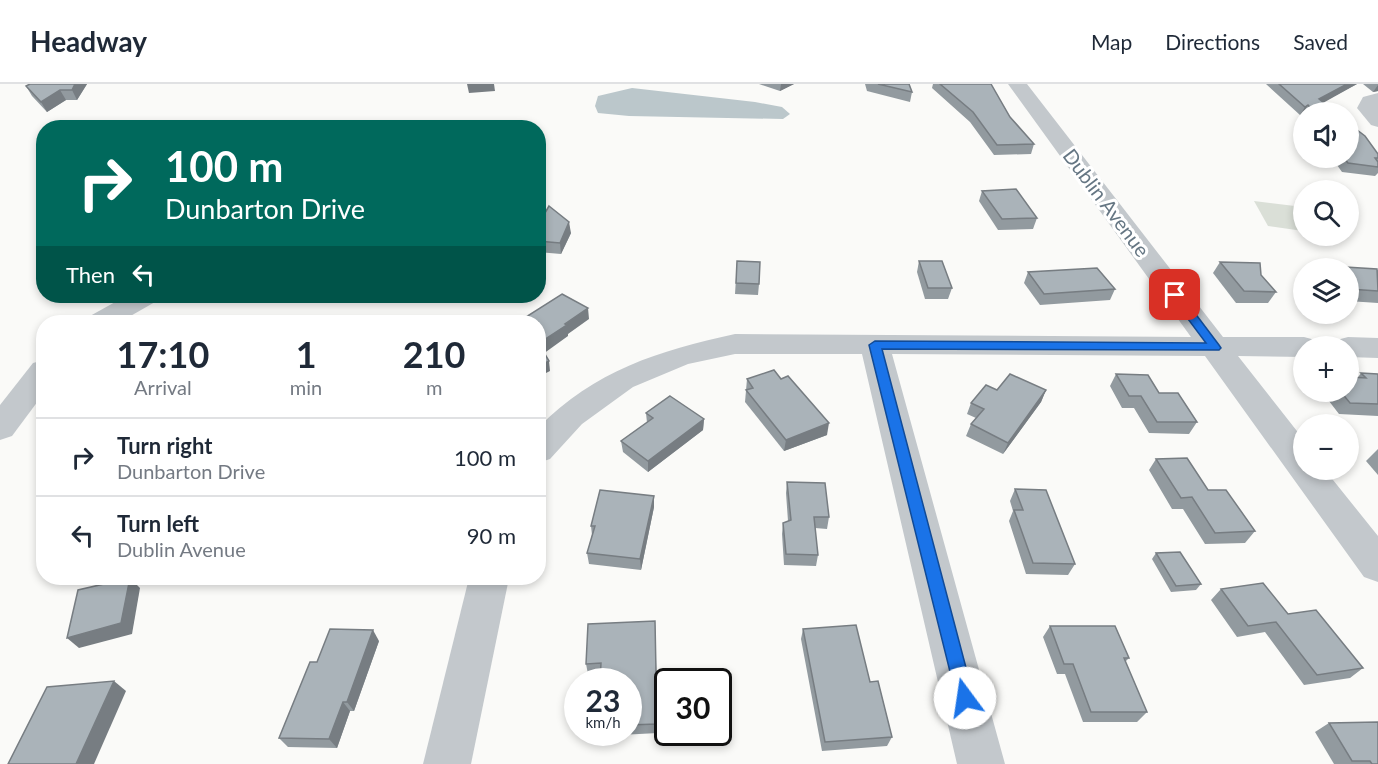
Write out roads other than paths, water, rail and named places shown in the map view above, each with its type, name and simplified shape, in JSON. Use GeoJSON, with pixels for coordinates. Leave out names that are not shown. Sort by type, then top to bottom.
{"type":"FeatureCollection","features":[{"type":"Feature","properties":{"kind":"street","name":"Dublin Avenue"},"geometry":{"type":"LineString","coordinates":[[1017,84],[1293,451]]}},
{"type":"Feature","properties":{"kind":"street"},"geometry":{"type":"LineString","coordinates":[[1378,99],[1370,101],[1367,108],[1378,121]]}},
{"type":"Feature","properties":{"kind":"street"},"geometry":{"type":"LineString","coordinates":[[112,315],[133,303]]}},
{"type":"Feature","properties":{"kind":"street"},"geometry":{"type":"LineString","coordinates":[[546,442],[570,416],[622,380],[680,356],[735,344],[1293,347]]}},
{"type":"Feature","properties":{"kind":"street"},"geometry":{"type":"LineString","coordinates":[[875,345],[981,764]]}},
{"type":"Feature","properties":{"kind":"street"},"geometry":{"type":"LineString","coordinates":[[1359,347],[1378,348]]}},
{"type":"Feature","properties":{"kind":"street"},"geometry":{"type":"LineString","coordinates":[[0,428],[36,381]]}},
{"type":"Feature","properties":{"kind":"street"},"geometry":{"type":"LineString","coordinates":[[1314,480],[1378,565]]}},
{"type":"Feature","properties":{"kind":"street"},"geometry":{"type":"LineString","coordinates":[[447,764],[487,585]]}}]}
